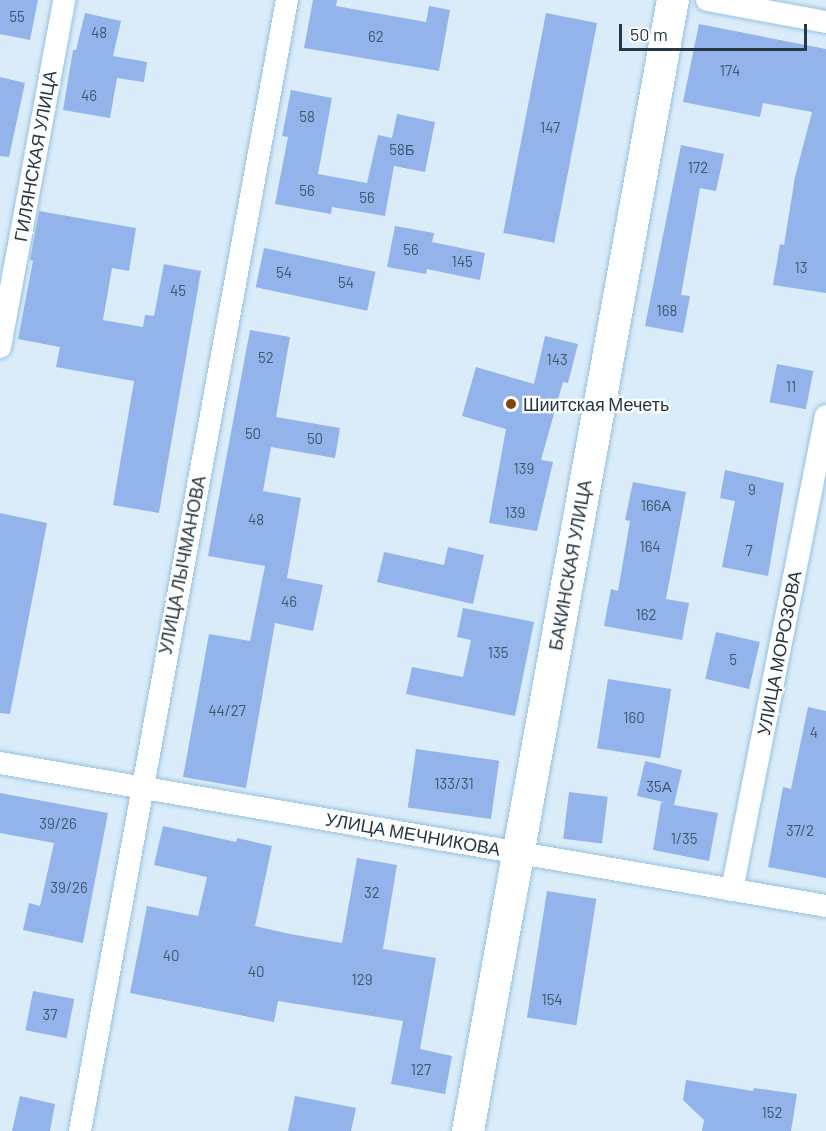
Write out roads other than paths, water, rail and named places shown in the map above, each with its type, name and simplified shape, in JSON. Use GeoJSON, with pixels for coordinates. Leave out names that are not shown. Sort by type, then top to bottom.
{"type":"FeatureCollection","features":[{"type":"Feature","properties":{"kind":"main road","name":"БАКИНСКАЯ УЛИЦА"},"geometry":{"type":"LineString","coordinates":[[468,1131],[673,0]]}},
{"type":"Feature","properties":{"kind":"street","name":"ГИЛЯНСКАЯ УЛИЦА"},"geometry":{"type":"LineString","coordinates":[[0,347],[64,0]]}},
{"type":"Feature","properties":{"kind":"street","name":"УЛИЦА ЛЫЧМАНОВА"},"geometry":{"type":"LineString","coordinates":[[80,1131],[141,787],[287,0]]}},
{"type":"Feature","properties":{"kind":"street"},"geometry":{"type":"LineString","coordinates":[[706,0],[826,22]]}},
{"type":"Feature","properties":{"kind":"street","name":"УЛИЦА МОРОЗОВА"},"geometry":{"type":"LineString","coordinates":[[732,890],[826,416]]}},
{"type":"Feature","properties":{"kind":"street","name":"УЛИЦА МЕЧНИКОВА"},"geometry":{"type":"LineString","coordinates":[[0,763],[826,906]]}},
{"type":"Feature","properties":{"kind":"place","name":"Шиитская Мечеть"},"geometry":{"type":"Point","coordinates":[511,404]}}]}
